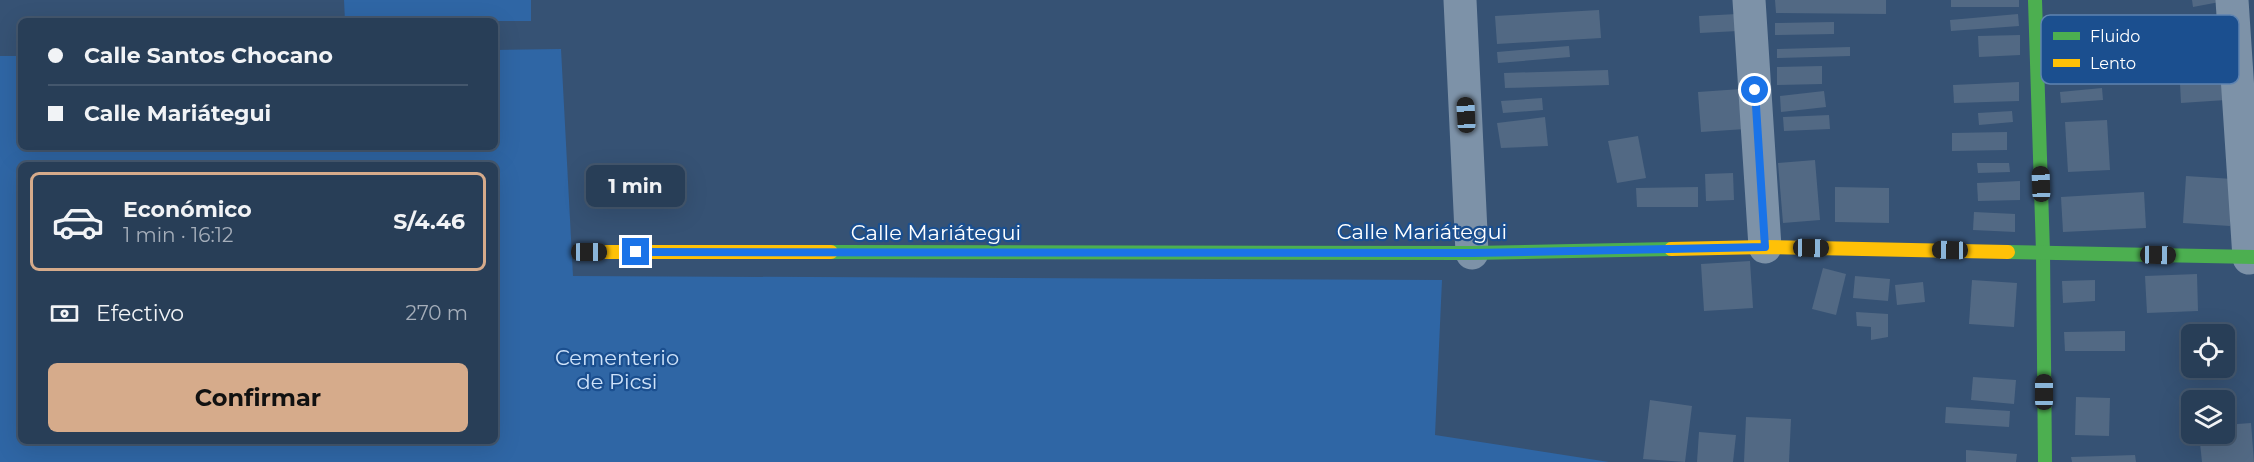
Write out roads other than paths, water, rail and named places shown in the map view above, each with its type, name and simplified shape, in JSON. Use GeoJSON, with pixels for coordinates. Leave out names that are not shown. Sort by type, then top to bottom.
{"type":"FeatureCollection","features":[{"type":"Feature","properties":{"kind":"street"},"geometry":{"type":"LineString","coordinates":[[1460,0],[1472,253]]}},
{"type":"Feature","properties":{"kind":"street"},"geometry":{"type":"LineString","coordinates":[[1749,0],[1765,247]]}},
{"type":"Feature","properties":{"kind":"street"},"geometry":{"type":"LineString","coordinates":[[2035,0],[2043,252],[2045,462]]}},
{"type":"Feature","properties":{"kind":"street"},"geometry":{"type":"LineString","coordinates":[[2232,0],[2233,15]]}},
{"type":"Feature","properties":{"kind":"street"},"geometry":{"type":"LineString","coordinates":[[2239,84],[2252,257]]}},
{"type":"Feature","properties":{"kind":"street","name":"Calle Mariátegui"},"geometry":{"type":"LineString","coordinates":[[589,252],[1472,253],[1765,247],[2252,257]]}},
{"type":"Feature","properties":{"kind":"park label","name":"Cementerio de Picsi"},"geometry":{"type":"Point","coordinates":[617,369]}}]}
